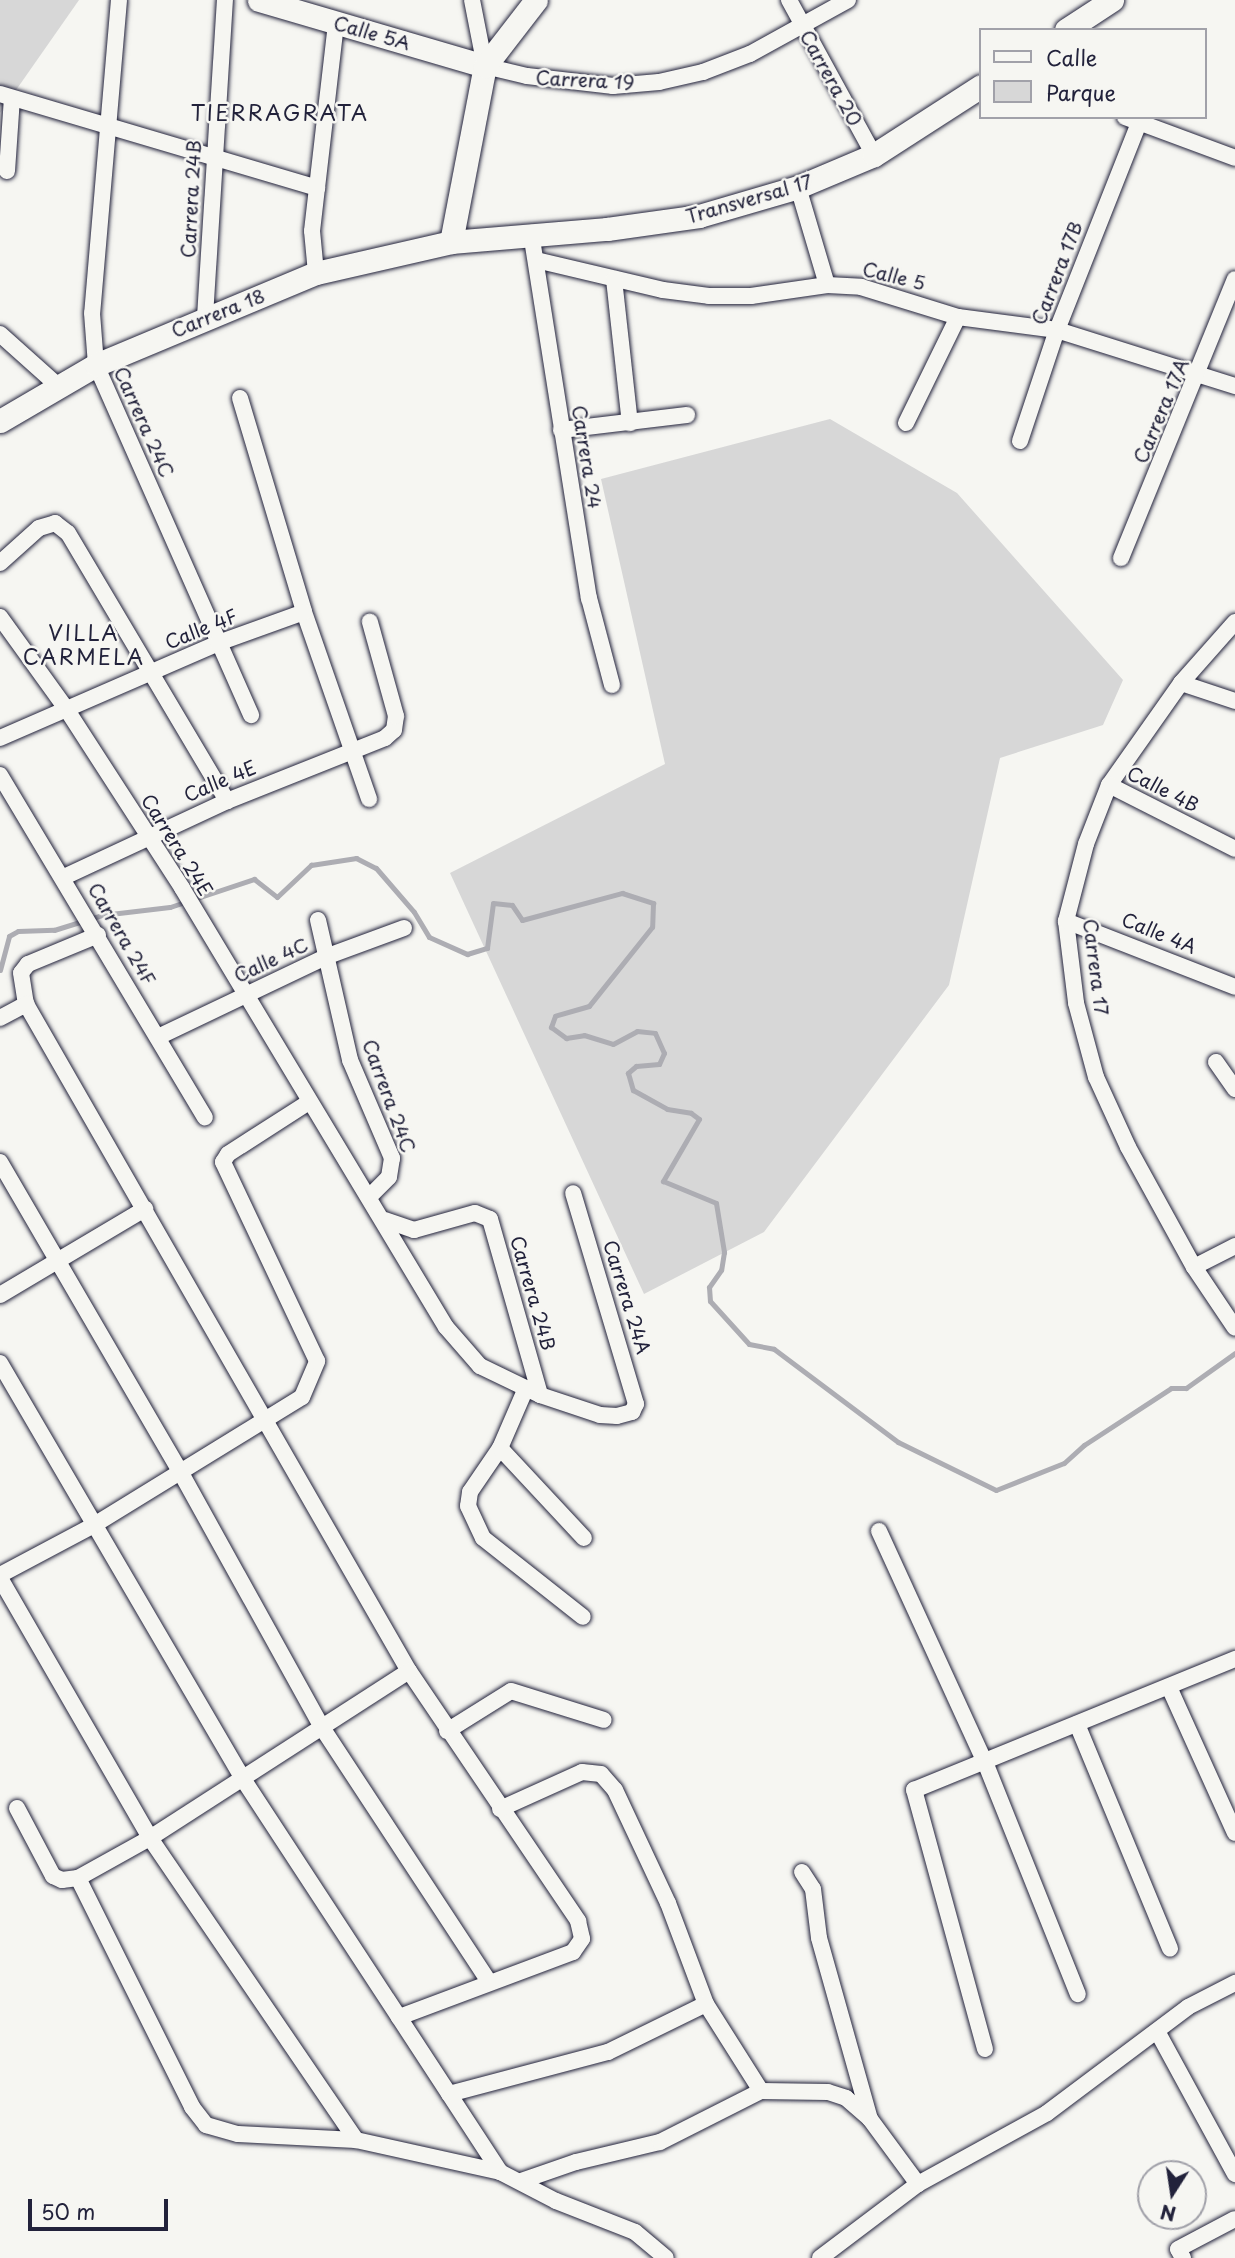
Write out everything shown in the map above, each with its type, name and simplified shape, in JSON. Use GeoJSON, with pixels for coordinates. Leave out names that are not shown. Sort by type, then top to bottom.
{"type":"FeatureCollection","features":[{"type":"Feature","properties":{"kind":"street","name":"Carrera 24C"},"geometry":{"type":"LineString","coordinates":[[119,0],[92,313],[96,365],[251,715]]}},
{"type":"Feature","properties":{"kind":"street","name":"Carrera 24B"},"geometry":{"type":"LineString","coordinates":[[205,317],[225,0]]}},
{"type":"Feature","properties":{"kind":"street","name":"Calle 5A"},"geometry":{"type":"LineString","coordinates":[[259,0],[485,66]]}},
{"type":"Feature","properties":{"kind":"street"},"geometry":{"type":"LineString","coordinates":[[451,242],[485,66],[472,0]]}},
{"type":"Feature","properties":{"kind":"street"},"geometry":{"type":"LineString","coordinates":[[485,66],[536,0]]}},
{"type":"Feature","properties":{"kind":"street","name":"Carrera 20"},"geometry":{"type":"LineString","coordinates":[[789,0],[874,155]]}},
{"type":"Feature","properties":{"kind":"street","name":"Carrera 19"},"geometry":{"type":"LineString","coordinates":[[485,66],[568,82],[659,82],[750,54],[804,28],[848,0]]}},
{"type":"Feature","properties":{"kind":"street"},"geometry":{"type":"LineString","coordinates":[[1069,28],[1105,2]]}},
{"type":"Feature","properties":{"kind":"street"},"geometry":{"type":"LineString","coordinates":[[316,273],[312,231],[336,23]]}},
{"type":"Feature","properties":{"kind":"street","name":"Transversal 17"},"geometry":{"type":"LineString","coordinates":[[451,242],[531,233],[607,229],[699,216],[798,187],[874,155],[979,87]]}},
{"type":"Feature","properties":{"kind":"street"},"geometry":{"type":"LineString","coordinates":[[6,171],[6,96],[108,125],[214,161],[317,188]]}},
{"type":"Feature","properties":{"kind":"street"},"geometry":{"type":"LineString","coordinates":[[1132,120],[1235,158]]}},
{"type":"Feature","properties":{"kind":"street","name":"Carrera 17B"},"geometry":{"type":"LineString","coordinates":[[1020,441],[1132,120]]}},
{"type":"Feature","properties":{"kind":"street"},"geometry":{"type":"LineString","coordinates":[[798,187],[827,285]]}},
{"type":"Feature","properties":{"kind":"street","name":"Carrera 24"},"geometry":{"type":"LineString","coordinates":[[531,233],[589,598],[612,685]]}},
{"type":"Feature","properties":{"kind":"street","name":"Carrera 18"},"geometry":{"type":"LineString","coordinates":[[0,421],[56,384],[205,317],[316,273],[451,242]]}},
{"type":"Feature","properties":{"kind":"street","name":"Calle 5"},"geometry":{"type":"LineString","coordinates":[[536,260],[614,279],[709,296],[751,296],[827,285],[887,292],[958,317],[1057,330],[1235,386]]}},
{"type":"Feature","properties":{"kind":"street"},"geometry":{"type":"LineString","coordinates":[[614,279],[630,423]]}},
{"type":"Feature","properties":{"kind":"street","name":"Carrera 17A"},"geometry":{"type":"LineString","coordinates":[[1121,558],[1200,375],[1235,279]]}},
{"type":"Feature","properties":{"kind":"street"},"geometry":{"type":"LineString","coordinates":[[906,423],[958,317]]}},
{"type":"Feature","properties":{"kind":"street"},"geometry":{"type":"LineString","coordinates":[[0,334],[56,384]]}},
{"type":"Feature","properties":{"kind":"street"},"geometry":{"type":"LineString","coordinates":[[240,398],[304,612],[369,799]]}},
{"type":"Feature","properties":{"kind":"street"},"geometry":{"type":"LineString","coordinates":[[561,430],[687,415]]}},
{"type":"Feature","properties":{"kind":"street"},"geometry":{"type":"LineString","coordinates":[[0,563],[39,528],[55,523],[68,533],[227,801]]}},
{"type":"Feature","properties":{"kind":"street","name":"Calle 4F"},"geometry":{"type":"LineString","coordinates":[[0,738],[218,643],[304,612]]}},
{"type":"Feature","properties":{"kind":"street","name":"Carrera 24E"},"geometry":{"type":"LineString","coordinates":[[0,617],[67,710],[182,888],[197,918],[309,1102]]}},
{"type":"Feature","properties":{"kind":"street","name":"Calle 4E"},"geometry":{"type":"LineString","coordinates":[[64,877],[146,836],[351,748],[385,738],[394,730],[396,716],[370,622]]}},
{"type":"Feature","properties":{"kind":"street","name":"Carrera 17"},"geometry":{"type":"LineString","coordinates":[[1233,1326],[1194,1267],[1128,1147],[1096,1077],[1076,1003],[1066,921],[1086,844],[1109,785],[1181,683],[1235,622]]}},
{"type":"Feature","properties":{"kind":"street"},"geometry":{"type":"LineString","coordinates":[[1181,683],[1235,701]]}},
{"type":"Feature","properties":{"kind":"street","name":"Carrera 24F"},"geometry":{"type":"LineString","coordinates":[[0,775],[64,877],[205,1117]]}},
{"type":"Feature","properties":{"kind":"street","name":"Calle 4B"},"geometry":{"type":"LineString","coordinates":[[1109,785],[1235,849]]}},
{"type":"Feature","properties":{"kind":"street","name":"Carrera 24C"},"geometry":{"type":"LineString","coordinates":[[318,920],[349,1060],[392,1158],[389,1177],[369,1197]]}},
{"type":"Feature","properties":{"kind":"street","name":"Calle 4A"},"geometry":{"type":"LineString","coordinates":[[1066,921],[1235,987]]}},
{"type":"Feature","properties":{"kind":"street","name":"Calle 4C"},"geometry":{"type":"LineString","coordinates":[[158,1037],[328,956],[404,928]]}},
{"type":"Feature","properties":{"kind":"street"},"geometry":{"type":"LineString","coordinates":[[96,932],[28,964],[21,973],[26,1004],[409,1671],[447,1731],[578,1921],[582,1939],[573,1952],[488,1980],[399,2017]]}},
{"type":"Feature","properties":{"kind":"street"},"geometry":{"type":"LineString","coordinates":[[0,1018],[26,1004]]}},
{"type":"Feature","properties":{"kind":"street"},"geometry":{"type":"LineString","coordinates":[[1216,1062],[1235,1089]]}},
{"type":"Feature","properties":{"kind":"street"},"geometry":{"type":"LineString","coordinates":[[356,2140],[150,1838],[0,1576],[94,1525],[266,1422],[302,1397],[317,1361],[223,1163],[228,1154],[309,1102],[385,1220],[446,1327],[481,1366],[533,1392],[470,1492],[473,1520],[482,1538],[583,1617]]}},
{"type":"Feature","properties":{"kind":"street"},"geometry":{"type":"LineString","coordinates":[[0,1162],[181,1473],[321,1726],[488,1980]]}},
{"type":"Feature","properties":{"kind":"street","name":"Carrera 24A"},"geometry":{"type":"LineString","coordinates":[[533,1392],[600,1415],[632,1412],[636,1404],[573,1193]]}},
{"type":"Feature","properties":{"kind":"street"},"geometry":{"type":"LineString","coordinates":[[0,1295],[59,1263],[145,1209]]}},
{"type":"Feature","properties":{"kind":"street","name":"Carrera 24B"},"geometry":{"type":"LineString","coordinates":[[385,1220],[414,1230],[475,1213],[490,1219],[533,1392]]}},
{"type":"Feature","properties":{"kind":"street"},"geometry":{"type":"LineString","coordinates":[[1194,1267],[1235,1246]]}},
{"type":"Feature","properties":{"kind":"street"},"geometry":{"type":"LineString","coordinates":[[0,1363],[243,1779],[500,2172]]}},
{"type":"Feature","properties":{"kind":"street"},"geometry":{"type":"LineString","coordinates":[[500,1448],[584,1538]]}},
{"type":"Feature","properties":{"kind":"street"},"geometry":{"type":"LineString","coordinates":[[878,1531],[985,1762],[1078,1994]]}},
{"type":"Feature","properties":{"kind":"street"},"geometry":{"type":"LineString","coordinates":[[985,2049],[914,1790],[1235,1659]]}},
{"type":"Feature","properties":{"kind":"street"},"geometry":{"type":"LineString","coordinates":[[17,1808],[53,1876],[62,1881],[78,1878],[150,1838],[409,1671]]}},
{"type":"Feature","properties":{"kind":"street"},"geometry":{"type":"LineString","coordinates":[[1169,1687],[1235,1833]]}},
{"type":"Feature","properties":{"kind":"street"},"geometry":{"type":"LineString","coordinates":[[447,1731],[511,1692],[604,1720]]}},
{"type":"Feature","properties":{"kind":"street"},"geometry":{"type":"LineString","coordinates":[[1077,1724],[1170,1948]]}},
{"type":"Feature","properties":{"kind":"street"},"geometry":{"type":"LineString","coordinates":[[500,1809],[582,1772],[601,1774],[615,1790],[668,1903],[706,2004],[761,2091]]}},
{"type":"Feature","properties":{"kind":"street"},"geometry":{"type":"LineString","coordinates":[[802,1872],[813,1889],[818,1938],[870,2119]]}},
{"type":"Feature","properties":{"kind":"street"},"geometry":{"type":"LineString","coordinates":[[78,1878],[192,2107],[206,2125],[238,2134],[356,2140],[500,2172],[556,2201],[635,2232],[666,2258]]}},
{"type":"Feature","properties":{"kind":"street"},"geometry":{"type":"LineString","coordinates":[[820,2258],[918,2184],[1047,2113],[1188,2007],[1235,1983]]}},
{"type":"Feature","properties":{"kind":"street"},"geometry":{"type":"LineString","coordinates":[[449,2094],[608,2052],[706,2004]]}},
{"type":"Feature","properties":{"kind":"street"},"geometry":{"type":"LineString","coordinates":[[1157,2031],[1235,2174]]}},
{"type":"Feature","properties":{"kind":"street"},"geometry":{"type":"LineString","coordinates":[[521,2181],[576,2162],[660,2142],[761,2091],[828,2092],[846,2098],[870,2119],[918,2184]]}},
{"type":"Feature","properties":{"kind":"street"},"geometry":{"type":"LineString","coordinates":[[1183,2258],[1178,2249],[1235,2219]]}},
{"type":"Feature","properties":{"kind":"green space"},"geometry":{"type":"Polygon","coordinates":[[[0,0],[79,0],[0,113],[0,0]]]}},
{"type":"Feature","properties":{"kind":"green space"},"geometry":{"type":"Polygon","coordinates":[[[830,419],[957,493],[1123,680],[1103,725],[1000,758],[949,985],[764,1232],[644,1294],[450,873],[665,764],[601,479],[830,419]]]}},
{"type":"Feature","properties":{"kind":"waterway"},"geometry":{"type":"LineString","coordinates":[[0,970],[9,936],[18,931],[54,930],[102,915],[170,907],[254,879],[277,897],[311,865],[356,858],[376,868],[414,912],[429,937],[467,954],[487,948],[493,903],[512,905],[522,920],[622,893],[653,903],[652,927],[589,1006],[555,1016],[551,1027],[566,1038],[584,1035],[613,1044],[637,1031],[655,1033],[664,1053],[659,1064],[636,1066],[628,1073],[633,1090],[667,1109],[691,1113],[699,1119],[663,1181],[716,1203],[724,1252],[721,1270],[709,1287],[710,1301],[749,1344],[774,1349],[898,1442],[996,1490],[1064,1463],[1084,1445],[1171,1388],[1186,1388],[1235,1353]]}},
{"type":"Feature","properties":{"kind":"district","name":"TIERRAGRATA"},"geometry":{"type":"Point","coordinates":[280,112]}},
{"type":"Feature","properties":{"kind":"district","name":"VILLA CARMELA"},"geometry":{"type":"Point","coordinates":[84,644]}}]}
